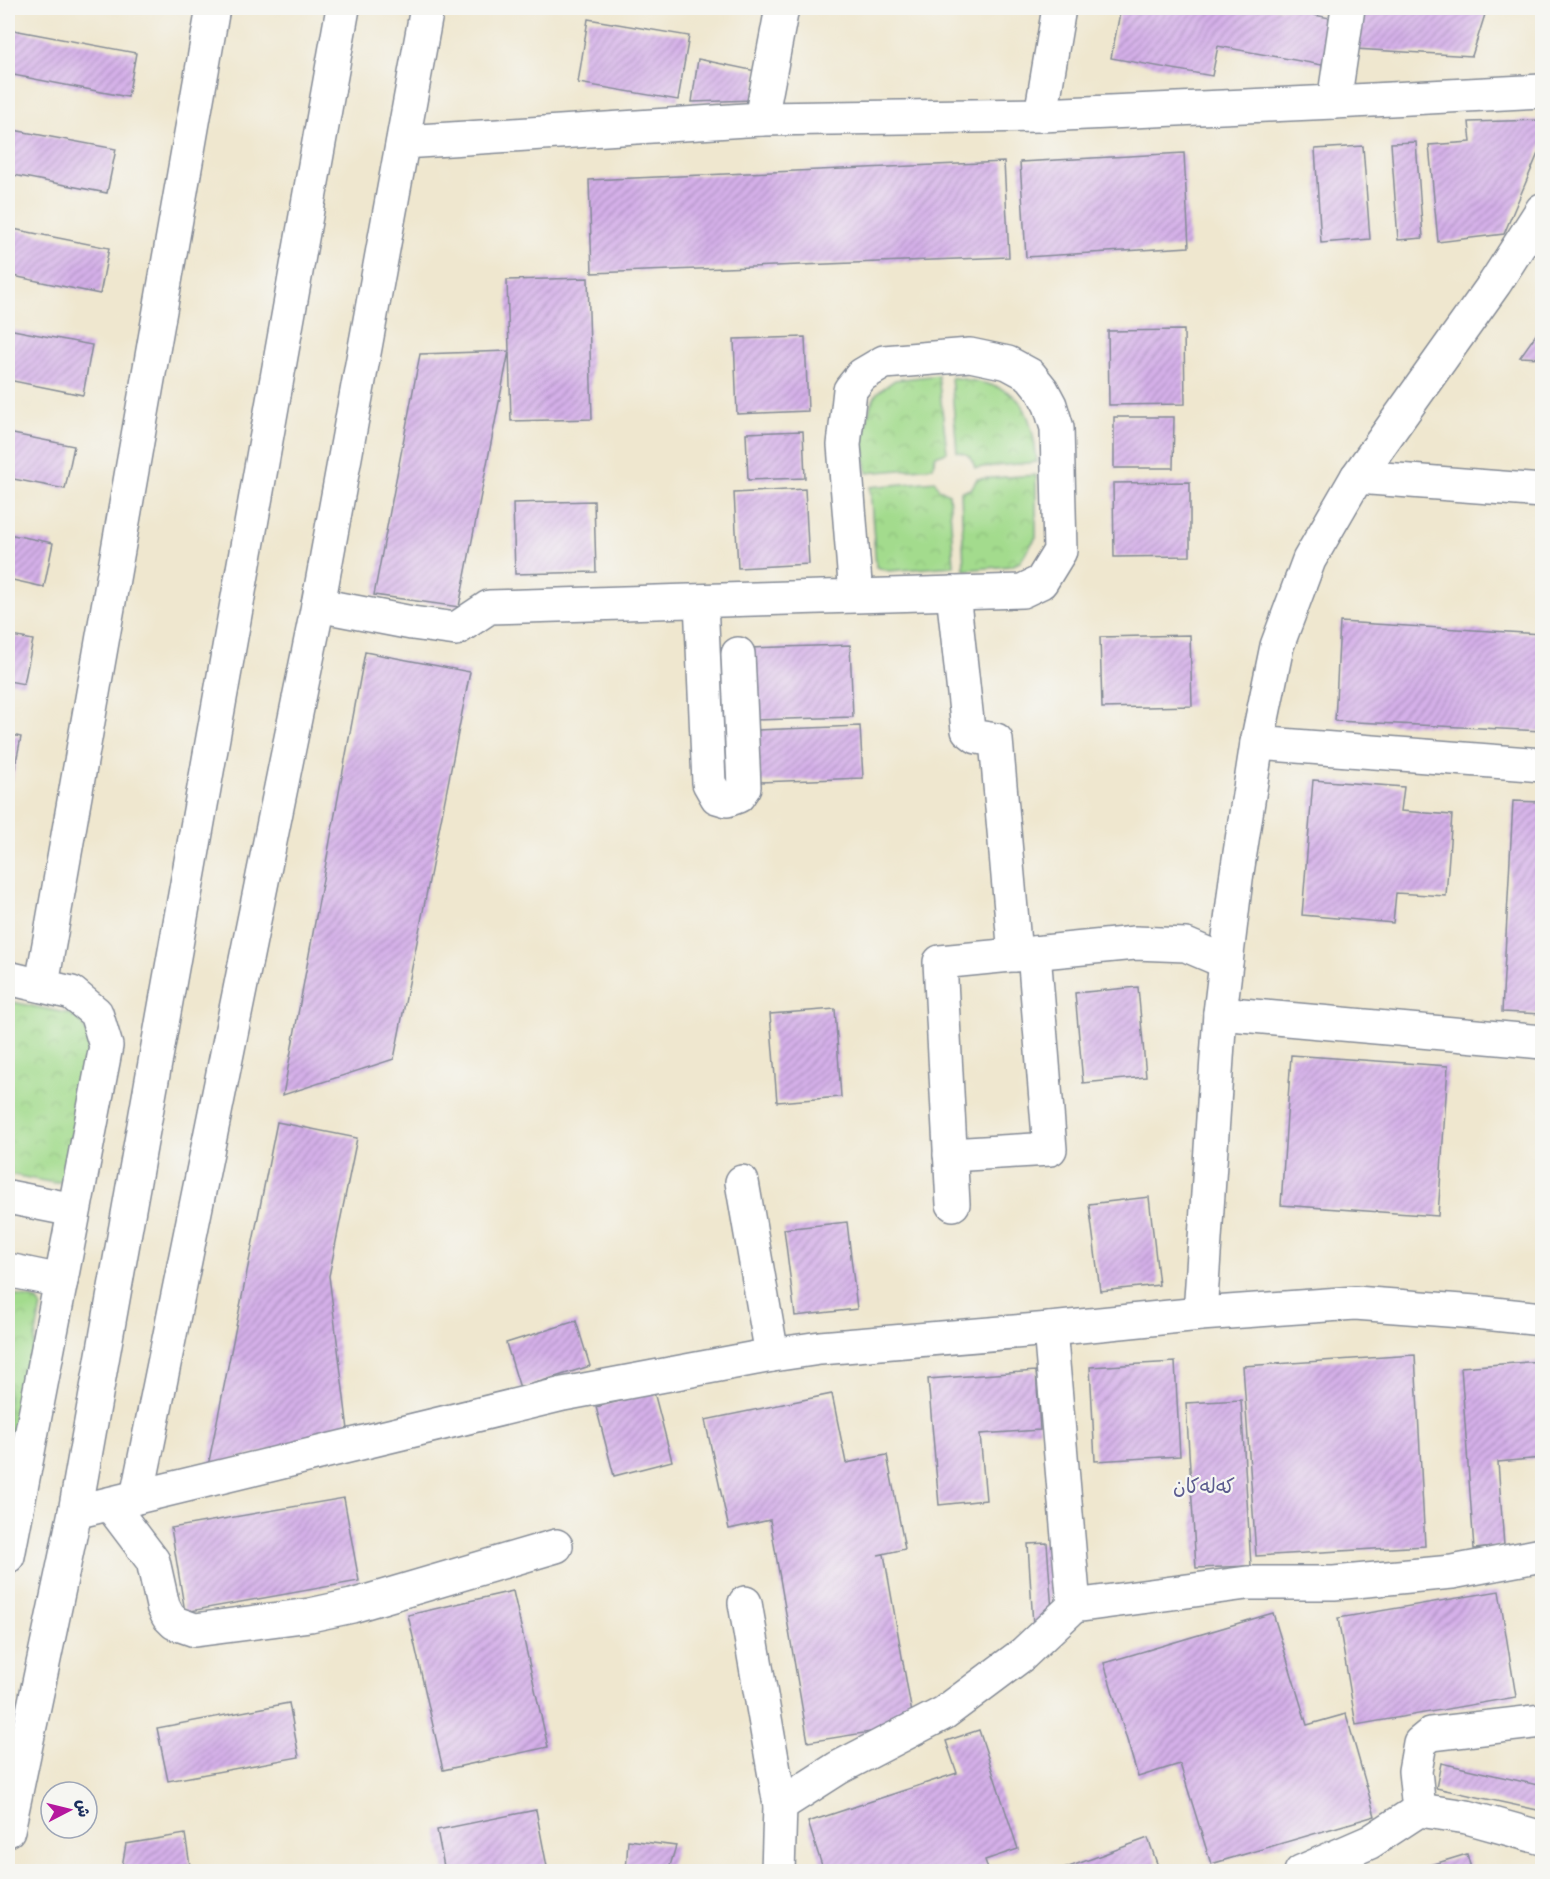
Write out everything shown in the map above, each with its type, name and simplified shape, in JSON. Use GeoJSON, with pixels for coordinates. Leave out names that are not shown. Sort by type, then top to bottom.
{"type":"FeatureCollection","features":[{"type":"Feature","properties":{"kind":"street"},"geometry":{"type":"LineString","coordinates":[[42,984],[213,8]]}},
{"type":"Feature","properties":{"kind":"street"},"geometry":{"type":"LineString","coordinates":[[8,1830],[75,1512],[344,8]]}},
{"type":"Feature","properties":{"kind":"street"},"geometry":{"type":"LineString","coordinates":[[427,8],[318,605],[124,1500],[153,1562],[163,1606],[168,1616],[175,1623],[195,1630],[310,1615],[352,1606],[556,1546]]}},
{"type":"Feature","properties":{"kind":"street"},"geometry":{"type":"LineString","coordinates":[[761,119],[782,8]]}},
{"type":"Feature","properties":{"kind":"street"},"geometry":{"type":"LineString","coordinates":[[1041,115],[1059,8]]}},
{"type":"Feature","properties":{"kind":"street"},"geometry":{"type":"LineString","coordinates":[[1334,102],[1348,8]]}},
{"type":"Feature","properties":{"kind":"street"},"geometry":{"type":"LineString","coordinates":[[403,142],[761,119],[1041,115],[1542,90]]}},
{"type":"Feature","properties":{"kind":"street"},"geometry":{"type":"LineString","coordinates":[[1200,1314],[1220,1013],[1236,879],[1257,743],[1277,646],[1309,560],[1357,477],[1495,283],[1542,210]]}},
{"type":"Feature","properties":{"kind":"street"},"geometry":{"type":"LineString","coordinates":[[318,605],[456,629],[489,608],[1022,591],[1041,582],[1060,551],[1057,428],[1050,405],[1030,375],[1008,363],[970,356],[884,362],[861,375],[850,390],[844,445],[856,596]]}},
{"type":"Feature","properties":{"kind":"street"},"geometry":{"type":"LineString","coordinates":[[1357,477],[1542,491]]}},
{"type":"Feature","properties":{"kind":"street"},"geometry":{"type":"LineString","coordinates":[[950,1155],[1050,1149],[996,740],[977,736],[968,730],[953,593]]}},
{"type":"Feature","properties":{"kind":"street"},"geometry":{"type":"LineString","coordinates":[[700,601],[709,783],[717,797],[727,800],[738,796],[744,787],[738,654]]}},
{"type":"Feature","properties":{"kind":"street"},"geometry":{"type":"LineString","coordinates":[[1257,743],[1542,765]]}},
{"type":"Feature","properties":{"kind":"street"},"geometry":{"type":"LineString","coordinates":[[953,1204],[940,962],[1135,943],[1186,945],[1226,962]]}},
{"type":"Feature","properties":{"kind":"street"},"geometry":{"type":"LineString","coordinates":[[8,978],[42,984],[72,993],[96,1013],[106,1046],[61,1281],[17,1459],[8,1556]]}},
{"type":"Feature","properties":{"kind":"street"},"geometry":{"type":"LineString","coordinates":[[1220,1013],[1542,1042]]}},
{"type":"Feature","properties":{"kind":"street"},"geometry":{"type":"LineString","coordinates":[[742,1182],[772,1355]]}},
{"type":"Feature","properties":{"kind":"street"},"geometry":{"type":"LineString","coordinates":[[8,1197],[74,1210]]}},
{"type":"Feature","properties":{"kind":"street"},"geometry":{"type":"LineString","coordinates":[[8,1270],[61,1281]]}},
{"type":"Feature","properties":{"kind":"street"},"geometry":{"type":"LineString","coordinates":[[75,1512],[563,1395],[820,1348],[1200,1314],[1355,1303],[1542,1319]]}},
{"type":"Feature","properties":{"kind":"street"},"geometry":{"type":"LineString","coordinates":[[1050,1329],[1074,1606]]}},
{"type":"Feature","properties":{"kind":"street"},"geometry":{"type":"LineString","coordinates":[[780,1805],[838,1768],[944,1713],[1023,1654],[1074,1606],[1247,1583],[1334,1583],[1452,1572],[1542,1555]]}},
{"type":"Feature","properties":{"kind":"street"},"geometry":{"type":"LineString","coordinates":[[745,1603],[780,1805],[778,1872]]}},
{"type":"Feature","properties":{"kind":"street"},"geometry":{"type":"LineString","coordinates":[[1419,1810],[1415,1771],[1420,1743],[1431,1734],[1542,1721]]}},
{"type":"Feature","properties":{"kind":"street"},"geometry":{"type":"LineString","coordinates":[[1301,1872],[1370,1842],[1419,1810],[1467,1817],[1542,1838]]}},
{"type":"Feature","properties":{"kind":"green space"},"geometry":{"type":"Polygon","coordinates":[[[938,375],[947,452],[935,456],[933,467],[867,473],[863,439],[871,404],[877,393],[895,380],[938,375]]]}},
{"type":"Feature","properties":{"kind":"green space"},"geometry":{"type":"Polygon","coordinates":[[[951,377],[995,386],[1017,399],[1029,420],[1037,462],[975,468],[969,456],[957,452],[951,377]]]}},
{"type":"Feature","properties":{"kind":"green space"},"geometry":{"type":"Polygon","coordinates":[[[1036,475],[1036,537],[1020,562],[1011,566],[964,570],[961,491],[971,489],[977,479],[1036,475]]]}},
{"type":"Feature","properties":{"kind":"green space"},"geometry":{"type":"Polygon","coordinates":[[[935,481],[939,489],[949,494],[954,566],[889,571],[876,567],[870,487],[935,481]]]}},
{"type":"Feature","properties":{"kind":"green space"},"geometry":{"type":"Polygon","coordinates":[[[8,1001],[70,1014],[82,1023],[90,1041],[66,1173],[62,1181],[54,1183],[8,1174],[8,1001]]]}},
{"type":"Feature","properties":{"kind":"green space"},"geometry":{"type":"Polygon","coordinates":[[[8,1294],[37,1300],[41,1306],[20,1423],[8,1435],[8,1294]]]}},
{"type":"Feature","properties":{"kind":"building"},"geometry":{"type":"Polygon","coordinates":[[[1121,8],[1315,8],[1314,15],[1335,19],[1327,66],[1218,46],[1212,76],[1111,58],[1121,8]]]}},
{"type":"Feature","properties":{"kind":"building"},"geometry":{"type":"Polygon","coordinates":[[[1363,8],[1487,8],[1472,56],[1355,49],[1363,8]]]}},
{"type":"Feature","properties":{"kind":"building"},"geometry":{"type":"Polygon","coordinates":[[[588,19],[689,36],[678,100],[578,83],[588,19]]]}},
{"type":"Feature","properties":{"kind":"building"},"geometry":{"type":"Polygon","coordinates":[[[8,29],[136,53],[128,97],[8,74],[8,29]]]}},
{"type":"Feature","properties":{"kind":"building"},"geometry":{"type":"Polygon","coordinates":[[[698,59],[756,71],[754,100],[692,102],[698,59]]]}},
{"type":"Feature","properties":{"kind":"building"},"geometry":{"type":"Polygon","coordinates":[[[1542,120],[1542,144],[1504,234],[1438,242],[1429,145],[1471,142],[1469,122],[1542,120]]]}},
{"type":"Feature","properties":{"kind":"building"},"geometry":{"type":"Polygon","coordinates":[[[8,129],[116,149],[107,193],[8,174],[8,129]]]}},
{"type":"Feature","properties":{"kind":"building"},"geometry":{"type":"Polygon","coordinates":[[[1416,142],[1423,238],[1398,240],[1391,143],[1416,142]]]}},
{"type":"Feature","properties":{"kind":"building"},"geometry":{"type":"Polygon","coordinates":[[[1363,146],[1370,239],[1321,243],[1315,149],[1363,146]]]}},
{"type":"Feature","properties":{"kind":"building"},"geometry":{"type":"Polygon","coordinates":[[[1184,153],[1189,247],[1026,257],[1020,162],[1184,153]]]}},
{"type":"Feature","properties":{"kind":"building"},"geometry":{"type":"Polygon","coordinates":[[[1004,162],[1009,257],[592,273],[589,180],[1004,162]]]}},
{"type":"Feature","properties":{"kind":"building"},"geometry":{"type":"Polygon","coordinates":[[[8,228],[109,248],[100,294],[8,275],[8,228]]]}},
{"type":"Feature","properties":{"kind":"building"},"geometry":{"type":"Polygon","coordinates":[[[588,278],[592,419],[511,421],[507,280],[588,278]]]}},
{"type":"Feature","properties":{"kind":"building"},"geometry":{"type":"Polygon","coordinates":[[[1542,326],[1542,358],[1520,357],[1542,326]]]}},
{"type":"Feature","properties":{"kind":"building"},"geometry":{"type":"Polygon","coordinates":[[[8,329],[92,345],[83,395],[8,380],[8,329]]]}},
{"type":"Feature","properties":{"kind":"building"},"geometry":{"type":"Polygon","coordinates":[[[1184,330],[1185,404],[1109,405],[1108,331],[1184,330]]]}},
{"type":"Feature","properties":{"kind":"building"},"geometry":{"type":"Polygon","coordinates":[[[805,337],[808,411],[737,414],[734,339],[805,337]]]}},
{"type":"Feature","properties":{"kind":"building"},"geometry":{"type":"Polygon","coordinates":[[[509,351],[459,607],[374,595],[420,354],[509,351]]]}},
{"type":"Feature","properties":{"kind":"building"},"geometry":{"type":"Polygon","coordinates":[[[1114,417],[1174,417],[1173,468],[1114,468],[1114,417]]]}},
{"type":"Feature","properties":{"kind":"building"},"geometry":{"type":"Polygon","coordinates":[[[803,431],[805,478],[748,480],[746,433],[803,431]]]}},
{"type":"Feature","properties":{"kind":"building"},"geometry":{"type":"Polygon","coordinates":[[[8,433],[74,446],[65,489],[8,478],[8,433]]]}},
{"type":"Feature","properties":{"kind":"building"},"geometry":{"type":"Polygon","coordinates":[[[1190,482],[1190,556],[1114,557],[1113,483],[1190,482]]]}},
{"type":"Feature","properties":{"kind":"building"},"geometry":{"type":"Polygon","coordinates":[[[805,489],[809,564],[738,568],[734,493],[805,489]]]}},
{"type":"Feature","properties":{"kind":"building"},"geometry":{"type":"Polygon","coordinates":[[[594,501],[596,572],[515,574],[513,503],[594,501]]]}},
{"type":"Feature","properties":{"kind":"building"},"geometry":{"type":"Polygon","coordinates":[[[8,534],[53,543],[44,587],[8,579],[8,534]]]}},
{"type":"Feature","properties":{"kind":"building"},"geometry":{"type":"Polygon","coordinates":[[[1340,622],[1542,634],[1542,731],[1335,721],[1340,622]]]}},
{"type":"Feature","properties":{"kind":"building"},"geometry":{"type":"Polygon","coordinates":[[[8,635],[33,640],[24,684],[8,681],[8,635]]]}},
{"type":"Feature","properties":{"kind":"building"},"geometry":{"type":"Polygon","coordinates":[[[1190,635],[1192,706],[1102,708],[1100,637],[1190,635]]]}},
{"type":"Feature","properties":{"kind":"building"},"geometry":{"type":"Polygon","coordinates":[[[850,645],[853,717],[753,720],[750,648],[850,645]]]}},
{"type":"Feature","properties":{"kind":"building"},"geometry":{"type":"Polygon","coordinates":[[[365,652],[470,672],[394,1059],[283,1095],[365,652]]]}},
{"type":"Feature","properties":{"kind":"building"},"geometry":{"type":"Polygon","coordinates":[[[860,726],[863,778],[760,782],[757,730],[860,726]]]}},
{"type":"Feature","properties":{"kind":"building"},"geometry":{"type":"Polygon","coordinates":[[[8,734],[21,737],[12,782],[8,781],[8,734]]]}},
{"type":"Feature","properties":{"kind":"building"},"geometry":{"type":"Polygon","coordinates":[[[1313,780],[1404,787],[1401,811],[1452,815],[1446,896],[1396,893],[1393,923],[1302,915],[1313,780]]]}},
{"type":"Feature","properties":{"kind":"building"},"geometry":{"type":"Polygon","coordinates":[[[1513,801],[1542,802],[1542,1014],[1502,1012],[1513,801]]]}},
{"type":"Feature","properties":{"kind":"building"},"geometry":{"type":"Polygon","coordinates":[[[1138,987],[1146,1077],[1083,1083],[1075,993],[1138,987]]]}},
{"type":"Feature","properties":{"kind":"building"},"geometry":{"type":"Polygon","coordinates":[[[835,1009],[841,1097],[777,1102],[770,1014],[835,1009]]]}},
{"type":"Feature","properties":{"kind":"building"},"geometry":{"type":"Polygon","coordinates":[[[1291,1055],[1448,1066],[1438,1216],[1281,1205],[1291,1055]]]}},
{"type":"Feature","properties":{"kind":"building"},"geometry":{"type":"Polygon","coordinates":[[[277,1122],[357,1138],[329,1276],[348,1430],[208,1466],[277,1122]]]}},
{"type":"Feature","properties":{"kind":"building"},"geometry":{"type":"Polygon","coordinates":[[[1149,1197],[1159,1285],[1100,1291],[1089,1204],[1149,1197]]]}},
{"type":"Feature","properties":{"kind":"building"},"geometry":{"type":"Polygon","coordinates":[[[847,1222],[857,1309],[795,1316],[784,1229],[847,1222]]]}},
{"type":"Feature","properties":{"kind":"building"},"geometry":{"type":"Polygon","coordinates":[[[576,1321],[590,1366],[520,1388],[506,1343],[576,1321]]]}},
{"type":"Feature","properties":{"kind":"building"},"geometry":{"type":"Polygon","coordinates":[[[1415,1355],[1425,1546],[1256,1556],[1243,1366],[1415,1355]]]}},
{"type":"Feature","properties":{"kind":"building"},"geometry":{"type":"Polygon","coordinates":[[[1542,1361],[1542,1458],[1498,1462],[1504,1546],[1474,1549],[1461,1367],[1542,1361]]]}},
{"type":"Feature","properties":{"kind":"building"},"geometry":{"type":"Polygon","coordinates":[[[1175,1362],[1180,1456],[1095,1461],[1090,1367],[1175,1362]]]}},
{"type":"Feature","properties":{"kind":"building"},"geometry":{"type":"Polygon","coordinates":[[[1036,1371],[1040,1430],[980,1434],[986,1500],[939,1505],[928,1379],[1036,1371]]]}},
{"type":"Feature","properties":{"kind":"building"},"geometry":{"type":"Polygon","coordinates":[[[654,1392],[672,1461],[614,1476],[596,1407],[654,1392]]]}},
{"type":"Feature","properties":{"kind":"building"},"geometry":{"type":"Polygon","coordinates":[[[832,1394],[846,1463],[887,1455],[905,1549],[878,1555],[884,1554],[914,1725],[808,1742],[770,1520],[729,1529],[705,1420],[832,1394]]]}},
{"type":"Feature","properties":{"kind":"building"},"geometry":{"type":"Polygon","coordinates":[[[1241,1400],[1251,1566],[1196,1568],[1186,1403],[1241,1400]]]}},
{"type":"Feature","properties":{"kind":"building"},"geometry":{"type":"Polygon","coordinates":[[[344,1498],[359,1581],[185,1612],[171,1528],[344,1498]]]}},
{"type":"Feature","properties":{"kind":"building"},"geometry":{"type":"Polygon","coordinates":[[[1047,1543],[1053,1625],[1033,1625],[1028,1544],[1047,1543]]]}},
{"type":"Feature","properties":{"kind":"building"},"geometry":{"type":"Polygon","coordinates":[[[513,1591],[548,1747],[443,1770],[408,1615],[513,1591]]]}},
{"type":"Feature","properties":{"kind":"building"},"geometry":{"type":"Polygon","coordinates":[[[1499,1591],[1516,1697],[1356,1725],[1338,1618],[1499,1591]]]}},
{"type":"Feature","properties":{"kind":"building"},"geometry":{"type":"Polygon","coordinates":[[[1273,1613],[1307,1725],[1346,1714],[1375,1816],[1211,1864],[1180,1764],[1138,1777],[1104,1663],[1273,1613]]]}},
{"type":"Feature","properties":{"kind":"building"},"geometry":{"type":"Polygon","coordinates":[[[289,1703],[299,1757],[168,1781],[157,1728],[289,1703]]]}},
{"type":"Feature","properties":{"kind":"building"},"geometry":{"type":"Polygon","coordinates":[[[979,1730],[1018,1849],[985,1860],[989,1872],[824,1872],[808,1822],[957,1773],[946,1741],[979,1730]]]}},
{"type":"Feature","properties":{"kind":"building"},"geometry":{"type":"Polygon","coordinates":[[[1441,1763],[1542,1786],[1542,1811],[1436,1788],[1441,1763]]]}},
{"type":"Feature","properties":{"kind":"building"},"geometry":{"type":"Polygon","coordinates":[[[536,1810],[548,1872],[445,1872],[437,1830],[536,1810]]]}},
{"type":"Feature","properties":{"kind":"building"},"geometry":{"type":"Polygon","coordinates":[[[185,1834],[191,1872],[121,1872],[126,1844],[185,1834]]]}},
{"type":"Feature","properties":{"kind":"building"},"geometry":{"type":"Polygon","coordinates":[[[1148,1838],[1160,1872],[1058,1872],[1058,1871],[1148,1838]]]}},
{"type":"Feature","properties":{"kind":"building"},"geometry":{"type":"Polygon","coordinates":[[[628,1840],[676,1846],[670,1866],[681,1872],[626,1872],[628,1840]]]}},
{"type":"Feature","properties":{"kind":"building"},"geometry":{"type":"Polygon","coordinates":[[[1467,1854],[1472,1872],[1422,1872],[1421,1868],[1467,1854]]]}},
{"type":"Feature","properties":{"kind":"district","name":"کەلەکان"},"geometry":{"type":"Point","coordinates":[1204,1489]}}]}
